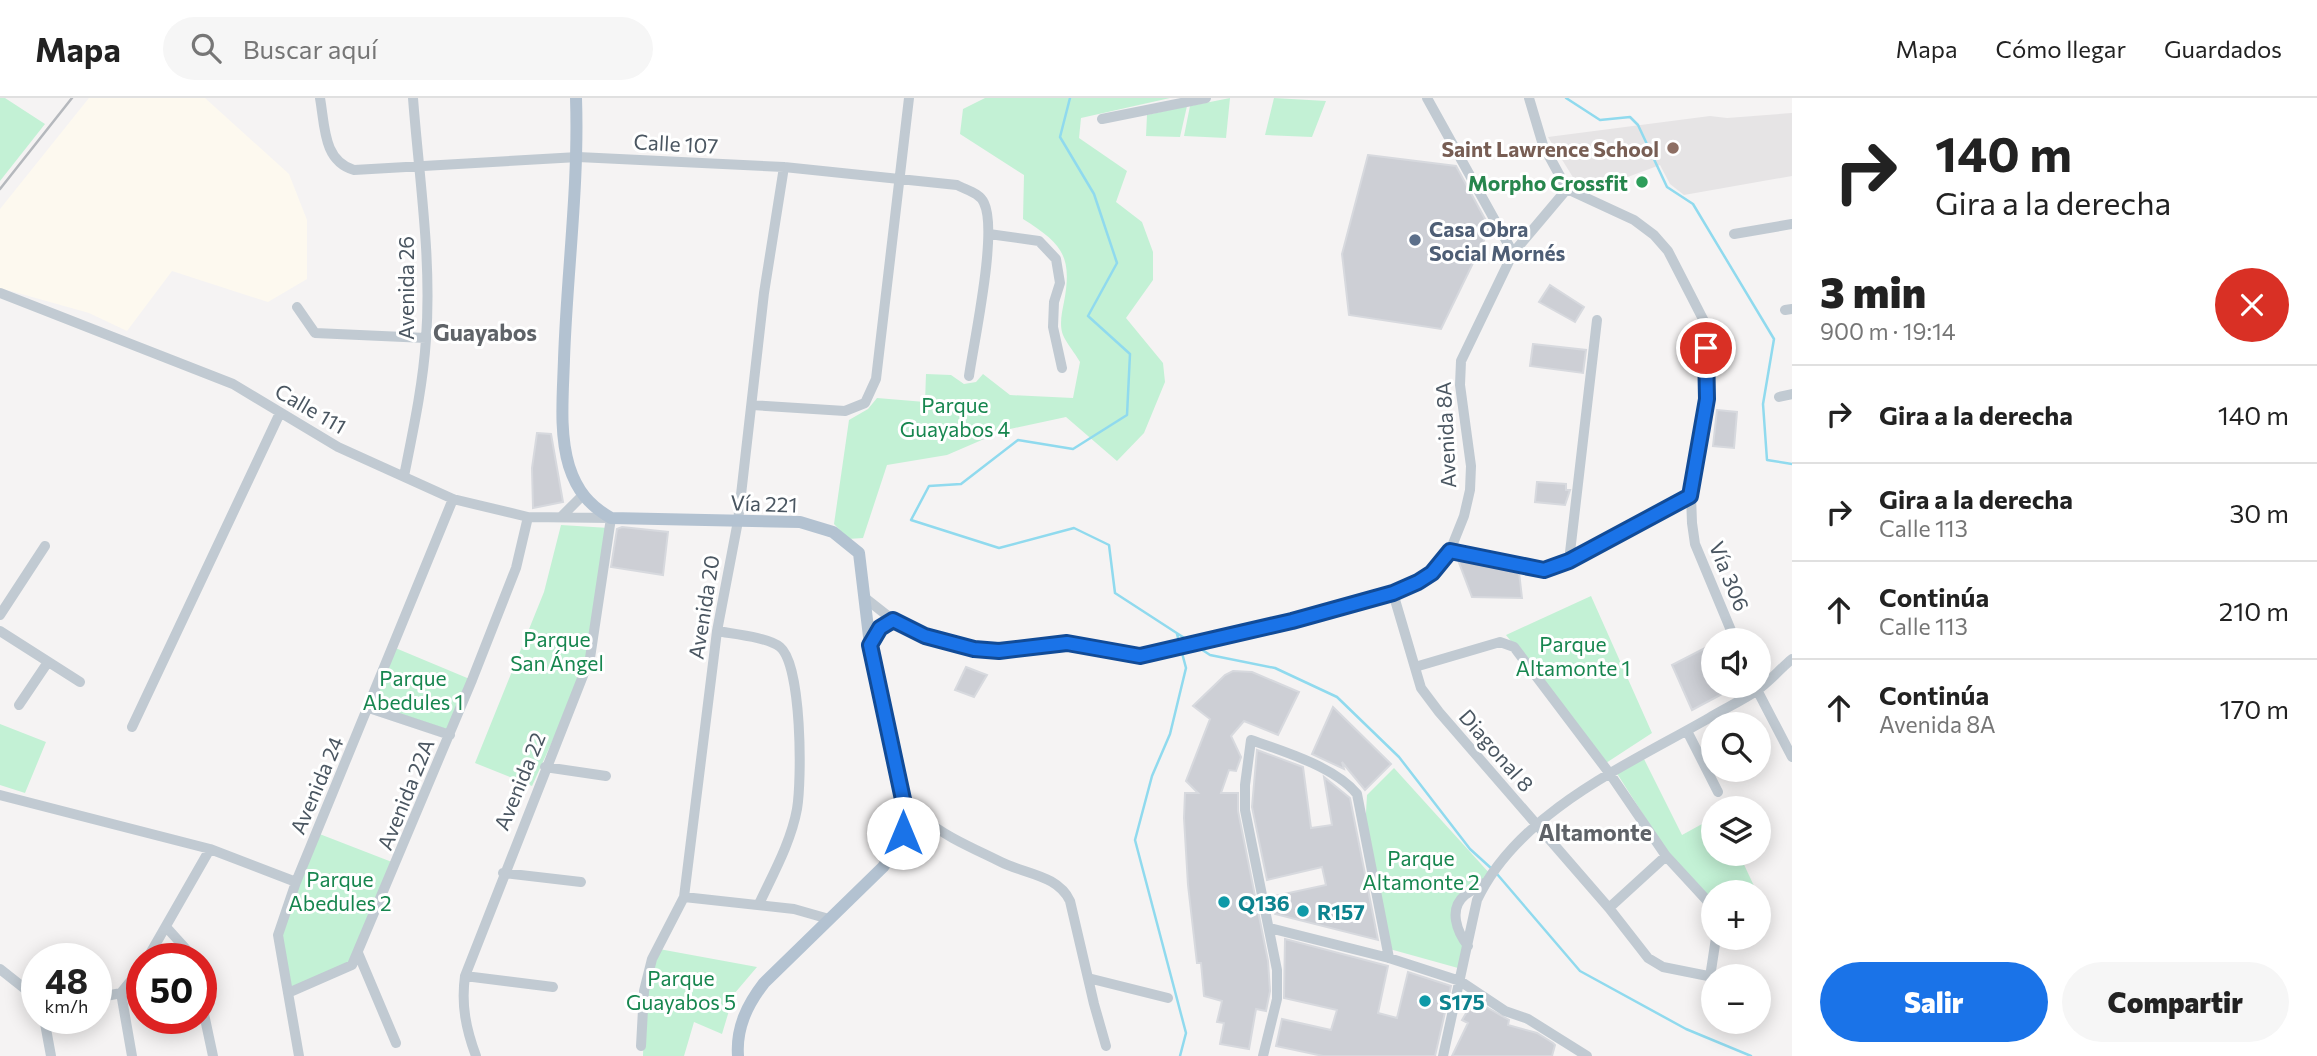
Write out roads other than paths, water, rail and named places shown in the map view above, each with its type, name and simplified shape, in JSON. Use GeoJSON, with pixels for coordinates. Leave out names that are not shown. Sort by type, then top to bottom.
{"type":"FeatureCollection","features":[{"type":"Feature","properties":{"kind":"main road"},"geometry":{"type":"LineString","coordinates":[[576,98],[578,157],[566,289],[563,432],[569,465],[582,496],[592,507],[611,517]]}},
{"type":"Feature","properties":{"kind":"main road","name":"Vía 221"},"geometry":{"type":"LineString","coordinates":[[611,517],[800,522],[833,532],[859,554],[870,645],[904,804],[904,820],[897,847],[883,867],[764,983],[752,999],[743,1018],[737,1044],[738,1056]]}},
{"type":"Feature","properties":{"kind":"main road"},"geometry":{"type":"LineString","coordinates":[[870,645],[880,628],[893,620]]}},
{"type":"Feature","properties":{"kind":"street","name":"Calle 107"},"geometry":{"type":"LineString","coordinates":[[320,98],[332,158],[341,166],[354,170],[578,157],[783,167],[957,185],[979,196],[985,203],[989,234],[969,376]]}},
{"type":"Feature","properties":{"kind":"street","name":"Avenida 26"},"geometry":{"type":"LineString","coordinates":[[404,476],[419,398],[426,338],[426,249],[413,98]]}},
{"type":"Feature","properties":{"kind":"street"},"geometry":{"type":"LineString","coordinates":[[752,405],[845,411],[865,403],[876,379],[909,98]]}},
{"type":"Feature","properties":{"kind":"street"},"geometry":{"type":"LineString","coordinates":[[1102,119],[1206,98]]}},
{"type":"Feature","properties":{"kind":"street"},"geometry":{"type":"LineString","coordinates":[[1427,98],[1513,253]]}},
{"type":"Feature","properties":{"kind":"street"},"geometry":{"type":"LineString","coordinates":[[1530,98],[1543,145],[1567,189]]}},
{"type":"Feature","properties":{"kind":"street","name":"Avenida 20"},"geometry":{"type":"LineString","coordinates":[[640,1046],[644,991],[652,959],[684,897],[718,631],[738,521],[764,293],[783,167]]}},
{"type":"Feature","properties":{"kind":"street","name":"Avenida 8A"},"geometry":{"type":"LineString","coordinates":[[865,598],[893,620],[925,636],[974,649],[999,651],[1067,643],[1130,656],[1171,651],[1292,621],[1393,593],[1418,582],[1432,573],[1450,551],[1464,516],[1470,490],[1471,466],[1461,395],[1461,361],[1513,253],[1567,189]]}},
{"type":"Feature","properties":{"kind":"street","name":"Vía 306"},"geometry":{"type":"LineString","coordinates":[[1567,189],[1634,220],[1654,235],[1668,251],[1704,323],[1707,399],[1690,496],[1695,544],[1730,628]]}},
{"type":"Feature","properties":{"kind":"street"},"geometry":{"type":"LineString","coordinates":[[1734,234],[1792,223]]}},
{"type":"Feature","properties":{"kind":"street"},"geometry":{"type":"LineString","coordinates":[[989,234],[1039,241],[1056,259],[1060,283],[1054,302],[1053,327],[1062,368]]}},
{"type":"Feature","properties":{"kind":"street","name":"Calle 111"},"geometry":{"type":"LineString","coordinates":[[0,293],[233,384],[338,447],[453,499],[528,517],[611,517]]}},
{"type":"Feature","properties":{"kind":"street"},"geometry":{"type":"LineString","coordinates":[[297,307],[315,333],[426,338]]}},
{"type":"Feature","properties":{"kind":"street"},"geometry":{"type":"LineString","coordinates":[[1569,561],[1597,320]]}},
{"type":"Feature","properties":{"kind":"street"},"geometry":{"type":"LineString","coordinates":[[1779,397],[1792,394]]}},
{"type":"Feature","properties":{"kind":"street"},"geometry":{"type":"LineString","coordinates":[[132,727],[280,413]]}},
{"type":"Feature","properties":{"kind":"street"},"geometry":{"type":"LineString","coordinates":[[561,517],[582,496]]}},
{"type":"Feature","properties":{"kind":"street"},"geometry":{"type":"LineString","coordinates":[[1450,551],[1544,570],[1569,561],[1690,496]]}},
{"type":"Feature","properties":{"kind":"street","name":"Avenida 24"},"geometry":{"type":"LineString","coordinates":[[299,1056],[278,935],[296,881],[453,499]]}},
{"type":"Feature","properties":{"kind":"street","name":"Avenida 22A"},"geometry":{"type":"LineString","coordinates":[[288,993],[352,965],[450,735],[516,568],[528,517]]}},
{"type":"Feature","properties":{"kind":"street","name":"Avenida 22"},"geometry":{"type":"LineString","coordinates":[[476,1056],[463,1016],[465,976],[503,873],[590,657],[611,517]]}},
{"type":"Feature","properties":{"kind":"street"},"geometry":{"type":"LineString","coordinates":[[0,615],[45,546]]}},
{"type":"Feature","properties":{"kind":"street","name":"Diagonal 8"},"geometry":{"type":"LineString","coordinates":[[1393,593],[1421,688],[1439,712],[1609,908],[1648,958],[1663,967],[1701,975]]}},
{"type":"Feature","properties":{"kind":"street"},"geometry":{"type":"LineString","coordinates":[[0,631],[80,682]]}},
{"type":"Feature","properties":{"kind":"street"},"geometry":{"type":"LineString","coordinates":[[718,631],[779,645],[789,659],[794,677],[800,779],[797,810],[788,840],[759,904]]}},
{"type":"Feature","properties":{"kind":"street"},"geometry":{"type":"LineString","coordinates":[[1415,667],[1507,642],[1514,647],[1610,774],[1666,856],[1701,894]]}},
{"type":"Feature","properties":{"kind":"street"},"geometry":{"type":"LineString","coordinates":[[1771,676],[1792,659]]}},
{"type":"Feature","properties":{"kind":"street"},"geometry":{"type":"LineString","coordinates":[[19,705],[48,662]]}},
{"type":"Feature","properties":{"kind":"street"},"geometry":{"type":"LineString","coordinates":[[1469,941],[1459,933],[1456,912],[1463,896],[1487,880],[1536,824],[1610,774],[1740,698]]}},
{"type":"Feature","properties":{"kind":"street"},"geometry":{"type":"LineString","coordinates":[[1761,698],[1792,757]]}},
{"type":"Feature","properties":{"kind":"street"},"geometry":{"type":"LineString","coordinates":[[369,708],[450,735]]}},
{"type":"Feature","properties":{"kind":"street"},"geometry":{"type":"LineString","coordinates":[[1687,730],[1718,792]]}},
{"type":"Feature","properties":{"kind":"street"},"geometry":{"type":"LineString","coordinates":[[1267,1055],[1277,999],[1277,970],[1245,810],[1245,785],[1251,740],[1280,750],[1340,778],[1357,794],[1389,958]]}},
{"type":"Feature","properties":{"kind":"street"},"geometry":{"type":"LineString","coordinates":[[545,767],[606,776]]}},
{"type":"Feature","properties":{"kind":"street"},"geometry":{"type":"LineString","coordinates":[[0,795],[210,849],[296,881]]}},
{"type":"Feature","properties":{"kind":"street"},"geometry":{"type":"LineString","coordinates":[[904,820],[924,819],[936,829],[1004,864],[1044,877],[1065,890],[1106,1046]]}},
{"type":"Feature","properties":{"kind":"street"},"geometry":{"type":"LineString","coordinates":[[157,943],[210,849]]}},
{"type":"Feature","properties":{"kind":"street"},"geometry":{"type":"LineString","coordinates":[[1609,908],[1666,856]]}},
{"type":"Feature","properties":{"kind":"street"},"geometry":{"type":"LineString","coordinates":[[503,873],[581,881]]}},
{"type":"Feature","properties":{"kind":"street"},"geometry":{"type":"LineString","coordinates":[[1443,1056],[1469,941],[1478,918],[1487,880]]}},
{"type":"Feature","properties":{"kind":"street"},"geometry":{"type":"LineString","coordinates":[[684,897],[794,909],[830,919]]}},
{"type":"Feature","properties":{"kind":"street"},"geometry":{"type":"LineString","coordinates":[[167,928],[181,943]]}},
{"type":"Feature","properties":{"kind":"street"},"geometry":{"type":"LineString","coordinates":[[1270,928],[1389,958],[1460,981],[1505,1011],[1528,1019],[1587,1056]]}},
{"type":"Feature","properties":{"kind":"street"},"geometry":{"type":"LineString","coordinates":[[358,953],[396,1043]]}},
{"type":"Feature","properties":{"kind":"street"},"geometry":{"type":"LineString","coordinates":[[0,969],[21,986]]}},
{"type":"Feature","properties":{"kind":"street"},"geometry":{"type":"LineString","coordinates":[[465,976],[554,987]]}},
{"type":"Feature","properties":{"kind":"street"},"geometry":{"type":"LineString","coordinates":[[1088,978],[1168,998]]}},
{"type":"Feature","properties":{"kind":"street"},"geometry":{"type":"LineString","coordinates":[[112,995],[121,993],[126,987]]}},
{"type":"Feature","properties":{"kind":"street"},"geometry":{"type":"LineString","coordinates":[[121,993],[132,1056]]}},
{"type":"Feature","properties":{"kind":"street"},"geometry":{"type":"LineString","coordinates":[[47,1034],[51,1056]]}},
{"type":"Feature","properties":{"kind":"street"},"geometry":{"type":"LineString","coordinates":[[208,1034],[213,1056]]}},
{"type":"Feature","properties":{"kind":"waterway"},"geometry":{"type":"LineString","coordinates":[[1070,98],[1060,137],[1094,194],[1117,263],[1088,316],[1130,354],[1127,415],[1073,449],[1018,440],[961,484],[929,486],[911,520],[999,548],[1074,528],[1109,545],[1115,593],[1189,641]]}},
{"type":"Feature","properties":{"kind":"waterway"},"geometry":{"type":"LineString","coordinates":[[1566,98],[1600,120],[1630,117],[1638,125],[1667,187],[1693,204],[1774,339],[1763,404],[1767,460],[1792,464]]}},
{"type":"Feature","properties":{"kind":"waterway"},"geometry":{"type":"LineString","coordinates":[[1177,634],[1186,668],[1170,734],[1152,776],[1135,840],[1186,1033],[1180,1056]]}},
{"type":"Feature","properties":{"kind":"waterway"},"geometry":{"type":"LineString","coordinates":[[1198,647],[1210,655],[1275,668],[1337,697],[1399,757],[1470,849],[1492,869]]}},
{"type":"Feature","properties":{"kind":"waterway"},"geometry":{"type":"LineString","coordinates":[[1497,874],[1580,971],[1686,1029],[1751,1056]]}},
{"type":"Feature","properties":{"kind":"railway"},"geometry":{"type":"LineString","coordinates":[[0,189],[72,98]]}},
{"type":"Feature","properties":{"kind":"place","name":"Saint Lawrence School"},"geometry":{"type":"Point","coordinates":[1673,148]}},
{"type":"Feature","properties":{"kind":"place","name":"Morpho Crossfit"},"geometry":{"type":"Point","coordinates":[1642,182]}},
{"type":"Feature","properties":{"kind":"place","name":"Casa Obra Social Mornés"},"geometry":{"type":"Point","coordinates":[1415,240]}},
{"type":"Feature","properties":{"kind":"place","name":"Q136"},"geometry":{"type":"Point","coordinates":[1224,902]}},
{"type":"Feature","properties":{"kind":"place","name":"R157"},"geometry":{"type":"Point","coordinates":[1303,911]}},
{"type":"Feature","properties":{"kind":"place","name":"S175"},"geometry":{"type":"Point","coordinates":[1425,1001]}},
{"type":"Feature","properties":{"kind":"district","name":"Guayabos"},"geometry":{"type":"Point","coordinates":[485,332]}},
{"type":"Feature","properties":{"kind":"district","name":"Altamonte"},"geometry":{"type":"Point","coordinates":[1595,832]}},
{"type":"Feature","properties":{"kind":"park label","name":"Parque Guayabos 4"},"geometry":{"type":"Point","coordinates":[955,416]}},
{"type":"Feature","properties":{"kind":"park label","name":"Parque San Ángel"},"geometry":{"type":"Point","coordinates":[557,650]}},
{"type":"Feature","properties":{"kind":"park label","name":"Parque Altamonte 1"},"geometry":{"type":"Point","coordinates":[1573,655]}},
{"type":"Feature","properties":{"kind":"park label","name":"Parque Abedules 1"},"geometry":{"type":"Point","coordinates":[413,689]}},
{"type":"Feature","properties":{"kind":"park label","name":"Parque Altamonte 2"},"geometry":{"type":"Point","coordinates":[1421,869]}},
{"type":"Feature","properties":{"kind":"park label","name":"Parque Abedules 2"},"geometry":{"type":"Point","coordinates":[340,890]}},
{"type":"Feature","properties":{"kind":"park label","name":"Parque Guayabos 5"},"geometry":{"type":"Point","coordinates":[681,989]}}]}
